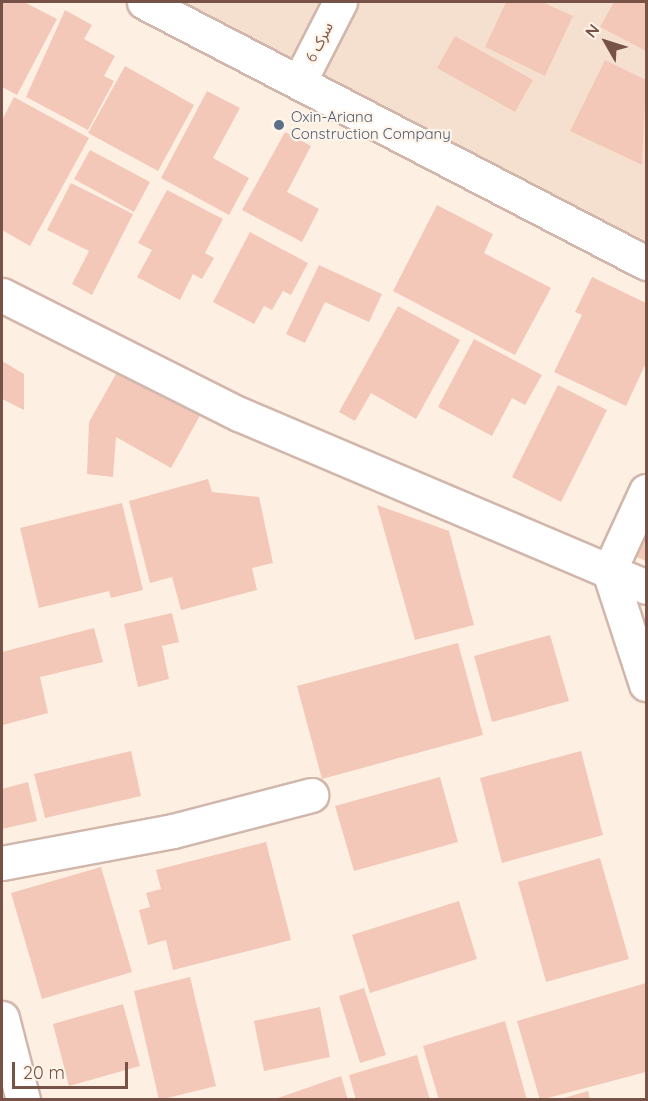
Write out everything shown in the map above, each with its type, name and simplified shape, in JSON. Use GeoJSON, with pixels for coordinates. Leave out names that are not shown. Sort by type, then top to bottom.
{"type":"FeatureCollection","features":[{"type":"Feature","properties":{"kind":"street"},"geometry":{"type":"LineString","coordinates":[[144,2],[646,263]]}},
{"type":"Feature","properties":{"kind":"street","name":"سرک 6"},"geometry":{"type":"LineString","coordinates":[[299,82],[340,2]]}},
{"type":"Feature","properties":{"kind":"street"},"geometry":{"type":"LineString","coordinates":[[2,295],[239,414],[646,587]]}},
{"type":"Feature","properties":{"kind":"street"},"geometry":{"type":"LineString","coordinates":[[646,491],[609,571],[646,684]]}},
{"type":"Feature","properties":{"kind":"street"},"geometry":{"type":"LineString","coordinates":[[2,863],[173,831],[311,795]]}},
{"type":"Feature","properties":{"kind":"street"},"geometry":{"type":"LineString","coordinates":[[2,1018],[23,1100]]}},
{"type":"Feature","properties":{"kind":"shaded area"},"geometry":{"type":"Polygon","coordinates":[[[144,2],[646,2],[646,263],[144,2]]]}},
{"type":"Feature","properties":{"kind":"building"},"geometry":{"type":"Polygon","coordinates":[[[2,2],[24,2],[57,19],[17,95],[2,87],[2,2]]]}},
{"type":"Feature","properties":{"kind":"building"},"geometry":{"type":"Polygon","coordinates":[[[506,2],[542,2],[573,16],[545,76],[485,47],[506,2]]]}},
{"type":"Feature","properties":{"kind":"building"},"geometry":{"type":"Polygon","coordinates":[[[614,2],[646,2],[646,51],[600,27],[614,2]]]}},
{"type":"Feature","properties":{"kind":"building"},"geometry":{"type":"Polygon","coordinates":[[[65,10],[92,25],[84,39],[115,56],[104,76],[114,81],[88,130],[26,97],[65,10]]]}},
{"type":"Feature","properties":{"kind":"building"},"geometry":{"type":"Polygon","coordinates":[[[455,36],[533,80],[515,112],[437,68],[455,36]]]}},
{"type":"Feature","properties":{"kind":"building"},"geometry":{"type":"Polygon","coordinates":[[[605,60],[646,80],[642,165],[570,131],[605,60]]]}},
{"type":"Feature","properties":{"kind":"building"},"geometry":{"type":"Polygon","coordinates":[[[125,66],[194,105],[158,171],[88,133],[125,66]]]}},
{"type":"Feature","properties":{"kind":"building"},"geometry":{"type":"Polygon","coordinates":[[[207,91],[240,108],[213,158],[249,178],[229,215],[161,178],[207,91]]]}},
{"type":"Feature","properties":{"kind":"building"},"geometry":{"type":"Polygon","coordinates":[[[14,97],[89,138],[30,246],[2,230],[2,120],[14,97]]]}},
{"type":"Feature","properties":{"kind":"building"},"geometry":{"type":"Polygon","coordinates":[[[285,132],[311,146],[287,192],[319,209],[302,242],[242,210],[285,132]]]}},
{"type":"Feature","properties":{"kind":"building"},"geometry":{"type":"Polygon","coordinates":[[[90,150],[150,182],[134,212],[74,179],[90,150]]]}},
{"type":"Feature","properties":{"kind":"building"},"geometry":{"type":"Polygon","coordinates":[[[71,183],[133,214],[92,295],[72,284],[89,251],[47,230],[71,183]]]}},
{"type":"Feature","properties":{"kind":"building"},"geometry":{"type":"Polygon","coordinates":[[[167,190],[223,219],[205,253],[214,258],[202,279],[193,274],[180,300],[137,277],[152,250],[138,243],[167,190]]]}},
{"type":"Feature","properties":{"kind":"building"},"geometry":{"type":"Polygon","coordinates":[[[437,205],[493,234],[484,253],[551,288],[515,355],[393,291],[437,205]]]}},
{"type":"Feature","properties":{"kind":"building"},"geometry":{"type":"Polygon","coordinates":[[[250,232],[308,263],[291,295],[283,291],[272,310],[264,306],[254,324],[213,302],[250,232]]]}},
{"type":"Feature","properties":{"kind":"building"},"geometry":{"type":"Polygon","coordinates":[[[319,265],[382,294],[369,322],[325,302],[305,343],[286,334],[319,265]]]}},
{"type":"Feature","properties":{"kind":"building"},"geometry":{"type":"Polygon","coordinates":[[[592,277],[646,303],[646,363],[626,406],[554,372],[582,315],[575,312],[592,277]]]}},
{"type":"Feature","properties":{"kind":"building"},"geometry":{"type":"Polygon","coordinates":[[[398,306],[460,340],[416,419],[371,393],[355,421],[339,412],[398,306]]]}},
{"type":"Feature","properties":{"kind":"building"},"geometry":{"type":"Polygon","coordinates":[[[474,339],[542,375],[525,405],[512,398],[492,436],[438,407],[474,339]]]}},
{"type":"Feature","properties":{"kind":"building"},"geometry":{"type":"Polygon","coordinates":[[[2,361],[24,374],[24,410],[2,399],[2,361]]]}},
{"type":"Feature","properties":{"kind":"building"},"geometry":{"type":"Polygon","coordinates":[[[120,367],[202,412],[171,468],[116,437],[113,477],[87,474],[89,422],[120,367]]]}},
{"type":"Feature","properties":{"kind":"building"},"geometry":{"type":"Polygon","coordinates":[[[558,385],[607,410],[561,502],[512,477],[558,385]]]}},
{"type":"Feature","properties":{"kind":"building"},"geometry":{"type":"Polygon","coordinates":[[[208,479],[212,492],[259,497],[273,563],[252,568],[257,590],[181,610],[172,577],[150,583],[129,501],[208,479]]]}},
{"type":"Feature","properties":{"kind":"building"},"geometry":{"type":"Polygon","coordinates":[[[122,503],[143,590],[111,598],[109,591],[39,608],[20,528],[122,503]]]}},
{"type":"Feature","properties":{"kind":"building"},"geometry":{"type":"Polygon","coordinates":[[[377,505],[449,531],[474,625],[415,640],[377,505]]]}},
{"type":"Feature","properties":{"kind":"building"},"geometry":{"type":"Polygon","coordinates":[[[646,537],[646,561],[637,557],[646,537]]]}},
{"type":"Feature","properties":{"kind":"building"},"geometry":{"type":"Polygon","coordinates":[[[172,613],[179,642],[162,646],[169,679],[138,687],[124,624],[172,613]]]}},
{"type":"Feature","properties":{"kind":"building"},"geometry":{"type":"Polygon","coordinates":[[[94,628],[103,662],[40,677],[48,713],[3,725],[2,652],[94,628]]]}},
{"type":"Feature","properties":{"kind":"building"},"geometry":{"type":"Polygon","coordinates":[[[550,635],[569,701],[492,722],[474,656],[550,635]]]}},
{"type":"Feature","properties":{"kind":"building"},"geometry":{"type":"Polygon","coordinates":[[[458,643],[483,735],[322,779],[297,686],[458,643]]]}},
{"type":"Feature","properties":{"kind":"building"},"geometry":{"type":"Polygon","coordinates":[[[131,751],[141,796],[45,818],[34,774],[131,751]]]}},
{"type":"Feature","properties":{"kind":"building"},"geometry":{"type":"Polygon","coordinates":[[[581,751],[603,835],[502,863],[480,778],[581,751]]]}},
{"type":"Feature","properties":{"kind":"building"},"geometry":{"type":"Polygon","coordinates":[[[440,777],[458,842],[354,871],[335,806],[440,777]]]}},
{"type":"Feature","properties":{"kind":"building"},"geometry":{"type":"Polygon","coordinates":[[[28,782],[37,821],[2,829],[2,789],[28,782]]]}},
{"type":"Feature","properties":{"kind":"building"},"geometry":{"type":"Polygon","coordinates":[[[266,842],[291,940],[173,970],[166,940],[148,945],[139,910],[150,907],[146,893],[161,889],[156,870],[266,842]]]}},
{"type":"Feature","properties":{"kind":"building"},"geometry":{"type":"Polygon","coordinates":[[[600,858],[629,959],[546,982],[518,882],[600,858]]]}},
{"type":"Feature","properties":{"kind":"building"},"geometry":{"type":"Polygon","coordinates":[[[101,867],[132,972],[42,999],[11,893],[101,867]]]}},
{"type":"Feature","properties":{"kind":"building"},"geometry":{"type":"Polygon","coordinates":[[[459,901],[477,959],[370,993],[352,935],[459,901]]]}},
{"type":"Feature","properties":{"kind":"building"},"geometry":{"type":"Polygon","coordinates":[[[190,977],[216,1086],[159,1100],[134,991],[190,977]]]}},
{"type":"Feature","properties":{"kind":"building"},"geometry":{"type":"Polygon","coordinates":[[[646,983],[646,1072],[540,1100],[517,1021],[646,983]]]}},
{"type":"Feature","properties":{"kind":"building"},"geometry":{"type":"Polygon","coordinates":[[[364,988],[386,1055],[360,1063],[339,996],[364,988]]]}},
{"type":"Feature","properties":{"kind":"building"},"geometry":{"type":"Polygon","coordinates":[[[123,1004],[140,1066],[69,1086],[53,1024],[123,1004]]]}},
{"type":"Feature","properties":{"kind":"building"},"geometry":{"type":"Polygon","coordinates":[[[320,1007],[330,1057],[264,1071],[254,1021],[320,1007]]]}},
{"type":"Feature","properties":{"kind":"building"},"geometry":{"type":"Polygon","coordinates":[[[505,1021],[527,1100],[439,1100],[423,1046],[505,1021]]]}},
{"type":"Feature","properties":{"kind":"building"},"geometry":{"type":"Polygon","coordinates":[[[417,1055],[430,1100],[356,1100],[349,1075],[417,1055]]]}},
{"type":"Feature","properties":{"kind":"building"},"geometry":{"type":"Polygon","coordinates":[[[341,1076],[348,1100],[275,1100],[275,1099],[341,1076]]]}},
{"type":"Feature","properties":{"kind":"building"},"geometry":{"type":"Polygon","coordinates":[[[588,1091],[590,1100],[561,1100],[561,1099],[588,1091]]]}},
{"type":"Feature","properties":{"kind":"place","name":"Oxin-Ariana Construction Company"},"geometry":{"type":"Point","coordinates":[279,125]}}]}
